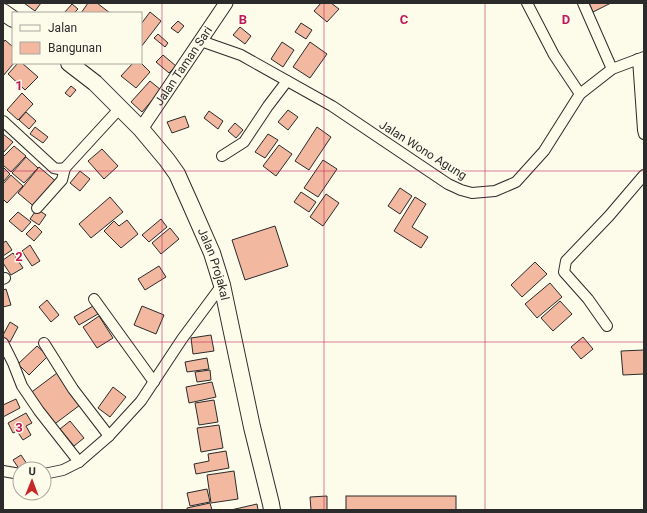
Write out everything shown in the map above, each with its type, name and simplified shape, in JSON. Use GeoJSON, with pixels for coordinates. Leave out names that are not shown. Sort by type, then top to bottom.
{"type":"FeatureCollection","features":[{"type":"Feature","properties":{"kind":"main road"},"geometry":{"type":"LineString","coordinates":[[3,12],[12,18]]}},
{"type":"Feature","properties":{"kind":"main road","name":"Jalan Projakal"},"geometry":{"type":"LineString","coordinates":[[70,64],[95,83],[141,129],[177,174],[212,253],[222,285],[252,427],[272,510]]}},
{"type":"Feature","properties":{"kind":"street","name":"Jalan Taman Sari"},"geometry":{"type":"LineString","coordinates":[[141,129],[226,3]]}},
{"type":"Feature","properties":{"kind":"street"},"geometry":{"type":"LineString","coordinates":[[527,3],[554,55],[580,94]]}},
{"type":"Feature","properties":{"kind":"street"},"geometry":{"type":"LineString","coordinates":[[583,3],[612,69]]}},
{"type":"Feature","properties":{"kind":"street","name":"Jalan Wono Agung"},"geometry":{"type":"LineString","coordinates":[[201,41],[240,55],[332,106],[448,184],[472,193],[495,191],[516,182],[544,151],[580,94],[612,69],[641,58]]}},
{"type":"Feature","properties":{"kind":"street"},"geometry":{"type":"LineString","coordinates":[[641,58],[642,130],[644,134]]}},
{"type":"Feature","properties":{"kind":"street"},"geometry":{"type":"LineString","coordinates":[[222,156],[244,142],[287,81]]}},
{"type":"Feature","properties":{"kind":"street"},"geometry":{"type":"LineString","coordinates":[[37,208],[62,180],[65,168],[120,108]]}},
{"type":"Feature","properties":{"kind":"street"},"geometry":{"type":"LineString","coordinates":[[3,121],[54,168],[65,168]]}},
{"type":"Feature","properties":{"kind":"street"},"geometry":{"type":"LineString","coordinates":[[607,326],[588,299],[564,272],[566,261],[609,216],[644,175]]}},
{"type":"Feature","properties":{"kind":"street"},"geometry":{"type":"LineString","coordinates":[[52,472],[63,470],[79,462],[109,436],[141,401],[182,339],[222,285]]}},
{"type":"Feature","properties":{"kind":"street"},"geometry":{"type":"LineString","coordinates":[[94,299],[154,382]]}},
{"type":"Feature","properties":{"kind":"street"},"geometry":{"type":"LineString","coordinates":[[44,342],[73,389],[109,436]]}},
{"type":"Feature","properties":{"kind":"street"},"geometry":{"type":"LineString","coordinates":[[3,343],[22,386],[79,462]]}},
{"type":"Feature","properties":{"kind":"building"},"geometry":{"type":"Polygon","coordinates":[[[24,3],[41,3],[35,11],[24,3]]]}},
{"type":"Feature","properties":{"kind":"building"},"geometry":{"type":"Polygon","coordinates":[[[88,3],[97,3],[109,12],[82,12],[88,3]]]}},
{"type":"Feature","properties":{"kind":"building"},"geometry":{"type":"Polygon","coordinates":[[[321,3],[331,3],[339,9],[327,22],[314,11],[321,3]]]}},
{"type":"Feature","properties":{"kind":"building"},"geometry":{"type":"Polygon","coordinates":[[[589,3],[611,3],[593,12],[589,3]]]}},
{"type":"Feature","properties":{"kind":"building"},"geometry":{"type":"Polygon","coordinates":[[[72,4],[78,9],[75,12],[65,12],[72,4]]]}},
{"type":"Feature","properties":{"kind":"building"},"geometry":{"type":"Polygon","coordinates":[[[150,12],[161,21],[142,46],[142,23],[150,12]]]}},
{"type":"Feature","properties":{"kind":"building"},"geometry":{"type":"Polygon","coordinates":[[[178,21],[184,26],[178,33],[171,28],[178,21]]]}},
{"type":"Feature","properties":{"kind":"building"},"geometry":{"type":"Polygon","coordinates":[[[301,23],[312,30],[306,39],[295,32],[301,23]]]}},
{"type":"Feature","properties":{"kind":"building"},"geometry":{"type":"Polygon","coordinates":[[[240,27],[251,36],[245,44],[233,35],[240,27]]]}},
{"type":"Feature","properties":{"kind":"building"},"geometry":{"type":"Polygon","coordinates":[[[158,34],[168,43],[165,47],[154,38],[158,34]]]}},
{"type":"Feature","properties":{"kind":"building"},"geometry":{"type":"Polygon","coordinates":[[[5,40],[12,46],[13,64],[3,76],[3,43],[5,40]]]}},
{"type":"Feature","properties":{"kind":"building"},"geometry":{"type":"Polygon","coordinates":[[[282,42],[294,50],[283,67],[271,59],[282,42]]]}},
{"type":"Feature","properties":{"kind":"building"},"geometry":{"type":"Polygon","coordinates":[[[310,42],[327,54],[310,78],[293,67],[310,42]]]}},
{"type":"Feature","properties":{"kind":"building"},"geometry":{"type":"Polygon","coordinates":[[[163,55],[176,66],[169,73],[156,62],[163,55]]]}},
{"type":"Feature","properties":{"kind":"building"},"geometry":{"type":"Polygon","coordinates":[[[17,64],[23,64],[38,77],[25,90],[8,74],[17,64]]]}},
{"type":"Feature","properties":{"kind":"building"},"geometry":{"type":"Polygon","coordinates":[[[132,64],[142,64],[150,72],[136,88],[121,76],[132,64]]]}},
{"type":"Feature","properties":{"kind":"building"},"geometry":{"type":"Polygon","coordinates":[[[150,81],[161,90],[142,112],[131,102],[150,81]]]}},
{"type":"Feature","properties":{"kind":"building"},"geometry":{"type":"Polygon","coordinates":[[[71,86],[76,90],[70,97],[65,93],[71,86]]]}},
{"type":"Feature","properties":{"kind":"building"},"geometry":{"type":"Polygon","coordinates":[[[22,93],[33,104],[18,120],[7,110],[22,93]]]}},
{"type":"Feature","properties":{"kind":"building"},"geometry":{"type":"Polygon","coordinates":[[[288,110],[298,117],[288,130],[278,122],[288,110]]]}},
{"type":"Feature","properties":{"kind":"building"},"geometry":{"type":"Polygon","coordinates":[[[209,111],[223,121],[218,129],[204,118],[209,111]]]}},
{"type":"Feature","properties":{"kind":"building"},"geometry":{"type":"Polygon","coordinates":[[[26,112],[36,121],[29,129],[19,120],[26,112]]]}},
{"type":"Feature","properties":{"kind":"building"},"geometry":{"type":"Polygon","coordinates":[[[185,116],[189,127],[172,133],[167,122],[185,116]]]}},
{"type":"Feature","properties":{"kind":"building"},"geometry":{"type":"Polygon","coordinates":[[[235,123],[243,130],[236,138],[228,131],[235,123]]]}},
{"type":"Feature","properties":{"kind":"building"},"geometry":{"type":"Polygon","coordinates":[[[35,127],[48,137],[43,143],[30,134],[35,127]]]}},
{"type":"Feature","properties":{"kind":"building"},"geometry":{"type":"Polygon","coordinates":[[[317,127],[331,137],[309,170],[295,161],[317,127]]]}},
{"type":"Feature","properties":{"kind":"building"},"geometry":{"type":"Polygon","coordinates":[[[3,134],[13,142],[3,153],[3,134]]]}},
{"type":"Feature","properties":{"kind":"building"},"geometry":{"type":"Polygon","coordinates":[[[268,134],[278,140],[265,158],[255,152],[268,134]]]}},
{"type":"Feature","properties":{"kind":"building"},"geometry":{"type":"Polygon","coordinates":[[[279,145],[292,154],[276,176],[263,166],[279,145]]]}},
{"type":"Feature","properties":{"kind":"building"},"geometry":{"type":"Polygon","coordinates":[[[14,146],[26,156],[11,172],[3,165],[3,157],[14,146]]]}},
{"type":"Feature","properties":{"kind":"building"},"geometry":{"type":"Polygon","coordinates":[[[102,149],[118,166],[104,179],[88,161],[102,149]]]}},
{"type":"Feature","properties":{"kind":"building"},"geometry":{"type":"Polygon","coordinates":[[[26,157],[38,168],[24,183],[12,173],[26,157]]]}},
{"type":"Feature","properties":{"kind":"building"},"geometry":{"type":"Polygon","coordinates":[[[323,160],[337,169],[318,197],[304,188],[323,160]]]}},
{"type":"Feature","properties":{"kind":"building"},"geometry":{"type":"Polygon","coordinates":[[[3,167],[10,174],[3,182],[3,167]]]}},
{"type":"Feature","properties":{"kind":"building"},"geometry":{"type":"Polygon","coordinates":[[[39,167],[58,183],[37,209],[18,193],[39,167]]]}},
{"type":"Feature","properties":{"kind":"building"},"geometry":{"type":"Polygon","coordinates":[[[80,171],[90,179],[80,191],[70,183],[80,171]]]}},
{"type":"Feature","properties":{"kind":"building"},"geometry":{"type":"Polygon","coordinates":[[[11,175],[23,186],[7,203],[3,199],[3,184],[11,175]]]}},
{"type":"Feature","properties":{"kind":"building"},"geometry":{"type":"Polygon","coordinates":[[[400,188],[412,196],[400,214],[388,206],[400,188]]]}},
{"type":"Feature","properties":{"kind":"building"},"geometry":{"type":"Polygon","coordinates":[[[301,192],[316,202],[309,212],[294,202],[301,192]]]}},
{"type":"Feature","properties":{"kind":"building"},"geometry":{"type":"Polygon","coordinates":[[[326,194],[339,203],[323,226],[310,217],[326,194]]]}},
{"type":"Feature","properties":{"kind":"building"},"geometry":{"type":"Polygon","coordinates":[[[110,197],[123,212],[91,238],[79,224],[110,197]]]}},
{"type":"Feature","properties":{"kind":"building"},"geometry":{"type":"Polygon","coordinates":[[[415,197],[426,204],[412,227],[428,237],[421,248],[394,231],[415,197]]]}},
{"type":"Feature","properties":{"kind":"building"},"geometry":{"type":"Polygon","coordinates":[[[37,209],[46,215],[39,225],[30,219],[37,209]]]}},
{"type":"Feature","properties":{"kind":"building"},"geometry":{"type":"Polygon","coordinates":[[[18,212],[31,222],[22,232],[9,221],[18,212]]]}},
{"type":"Feature","properties":{"kind":"building"},"geometry":{"type":"Polygon","coordinates":[[[161,219],[167,227],[149,242],[142,235],[161,219]]]}},
{"type":"Feature","properties":{"kind":"building"},"geometry":{"type":"Polygon","coordinates":[[[127,220],[138,234],[121,248],[104,231],[114,221],[119,226],[127,220]]]}},
{"type":"Feature","properties":{"kind":"building"},"geometry":{"type":"Polygon","coordinates":[[[35,225],[42,232],[34,241],[26,234],[35,225]]]}},
{"type":"Feature","properties":{"kind":"building"},"geometry":{"type":"Polygon","coordinates":[[[275,226],[288,266],[245,280],[232,240],[275,226]]]}},
{"type":"Feature","properties":{"kind":"building"},"geometry":{"type":"Polygon","coordinates":[[[170,228],[179,239],[161,254],[152,243],[170,228]]]}},
{"type":"Feature","properties":{"kind":"building"},"geometry":{"type":"Polygon","coordinates":[[[6,241],[12,250],[3,256],[3,243],[6,241]]]}},
{"type":"Feature","properties":{"kind":"building"},"geometry":{"type":"Polygon","coordinates":[[[30,245],[40,261],[32,266],[22,251],[30,245]]]}},
{"type":"Feature","properties":{"kind":"building"},"geometry":{"type":"Polygon","coordinates":[[[13,253],[23,268],[11,275],[3,263],[3,260],[13,253]]]}},
{"type":"Feature","properties":{"kind":"building"},"geometry":{"type":"Polygon","coordinates":[[[535,262],[547,274],[522,297],[511,285],[535,262]]]}},
{"type":"Feature","properties":{"kind":"building"},"geometry":{"type":"Polygon","coordinates":[[[159,266],[166,277],[145,290],[138,279],[159,266]]]}},
{"type":"Feature","properties":{"kind":"building"},"geometry":{"type":"Polygon","coordinates":[[[550,283],[562,297],[537,318],[525,304],[550,283]]]}},
{"type":"Feature","properties":{"kind":"building"},"geometry":{"type":"Polygon","coordinates":[[[6,289],[11,305],[3,307],[3,290],[6,289]]]}},
{"type":"Feature","properties":{"kind":"building"},"geometry":{"type":"Polygon","coordinates":[[[47,300],[59,315],[51,322],[39,307],[47,300]]]}},
{"type":"Feature","properties":{"kind":"building"},"geometry":{"type":"Polygon","coordinates":[[[560,301],[572,314],[553,331],[541,318],[560,301]]]}},
{"type":"Feature","properties":{"kind":"building"},"geometry":{"type":"Polygon","coordinates":[[[93,306],[98,314],[79,325],[74,317],[93,306]]]}},
{"type":"Feature","properties":{"kind":"building"},"geometry":{"type":"Polygon","coordinates":[[[142,306],[164,315],[156,334],[134,325],[142,306]]]}},
{"type":"Feature","properties":{"kind":"building"},"geometry":{"type":"Polygon","coordinates":[[[99,316],[113,338],[97,348],[83,327],[99,316]]]}},
{"type":"Feature","properties":{"kind":"building"},"geometry":{"type":"Polygon","coordinates":[[[10,322],[18,327],[10,342],[3,338],[3,335],[10,322]]]}},
{"type":"Feature","properties":{"kind":"building"},"geometry":{"type":"Polygon","coordinates":[[[211,335],[214,351],[193,354],[191,338],[211,335]]]}},
{"type":"Feature","properties":{"kind":"building"},"geometry":{"type":"Polygon","coordinates":[[[583,337],[593,349],[581,359],[571,347],[583,337]]]}},
{"type":"Feature","properties":{"kind":"building"},"geometry":{"type":"Polygon","coordinates":[[[37,346],[48,356],[29,375],[18,364],[37,346]]]}},
{"type":"Feature","properties":{"kind":"building"},"geometry":{"type":"Polygon","coordinates":[[[644,350],[644,374],[623,375],[621,351],[644,350]]]}},
{"type":"Feature","properties":{"kind":"building"},"geometry":{"type":"Polygon","coordinates":[[[207,358],[209,369],[187,372],[185,362],[207,358]]]}},
{"type":"Feature","properties":{"kind":"building"},"geometry":{"type":"Polygon","coordinates":[[[210,370],[211,380],[197,382],[195,372],[210,370]]]}},
{"type":"Feature","properties":{"kind":"building"},"geometry":{"type":"Polygon","coordinates":[[[57,373],[80,405],[52,426],[29,394],[57,373]]]}},
{"type":"Feature","properties":{"kind":"building"},"geometry":{"type":"Polygon","coordinates":[[[212,382],[216,397],[189,403],[186,387],[212,382]]]}},
{"type":"Feature","properties":{"kind":"building"},"geometry":{"type":"Polygon","coordinates":[[[113,387],[126,397],[110,417],[98,408],[113,387]]]}},
{"type":"Feature","properties":{"kind":"building"},"geometry":{"type":"Polygon","coordinates":[[[16,399],[20,408],[3,417],[3,405],[16,399]]]}},
{"type":"Feature","properties":{"kind":"building"},"geometry":{"type":"Polygon","coordinates":[[[214,400],[218,422],[199,425],[195,403],[214,400]]]}},
{"type":"Feature","properties":{"kind":"building"},"geometry":{"type":"Polygon","coordinates":[[[26,413],[32,423],[26,426],[31,435],[23,440],[17,431],[13,433],[8,423],[26,413]]]}},
{"type":"Feature","properties":{"kind":"building"},"geometry":{"type":"Polygon","coordinates":[[[70,421],[84,438],[74,446],[60,429],[70,421]]]}},
{"type":"Feature","properties":{"kind":"building"},"geometry":{"type":"Polygon","coordinates":[[[219,425],[223,448],[201,452],[197,428],[219,425]]]}},
{"type":"Feature","properties":{"kind":"building"},"geometry":{"type":"Polygon","coordinates":[[[226,451],[229,468],[196,474],[194,464],[209,461],[208,454],[226,451]]]}},
{"type":"Feature","properties":{"kind":"building"},"geometry":{"type":"Polygon","coordinates":[[[21,455],[25,461],[14,461],[13,460],[21,455]]]}},
{"type":"Feature","properties":{"kind":"building"},"geometry":{"type":"Polygon","coordinates":[[[234,471],[238,499],[211,503],[207,475],[234,471]]]}},
{"type":"Feature","properties":{"kind":"building"},"geometry":{"type":"Polygon","coordinates":[[[207,489],[210,502],[190,506],[187,493],[207,489]]]}},
{"type":"Feature","properties":{"kind":"building"},"geometry":{"type":"Polygon","coordinates":[[[327,496],[327,510],[311,510],[310,497],[327,496]]]}},
{"type":"Feature","properties":{"kind":"building"},"geometry":{"type":"Polygon","coordinates":[[[346,496],[456,496],[456,510],[346,510],[346,496]]]}},
{"type":"Feature","properties":{"kind":"building"},"geometry":{"type":"Polygon","coordinates":[[[210,503],[212,510],[187,510],[187,508],[210,503]]]}},
{"type":"Feature","properties":{"kind":"building"},"geometry":{"type":"Polygon","coordinates":[[[257,504],[258,510],[231,510],[257,504]]]}}]}
